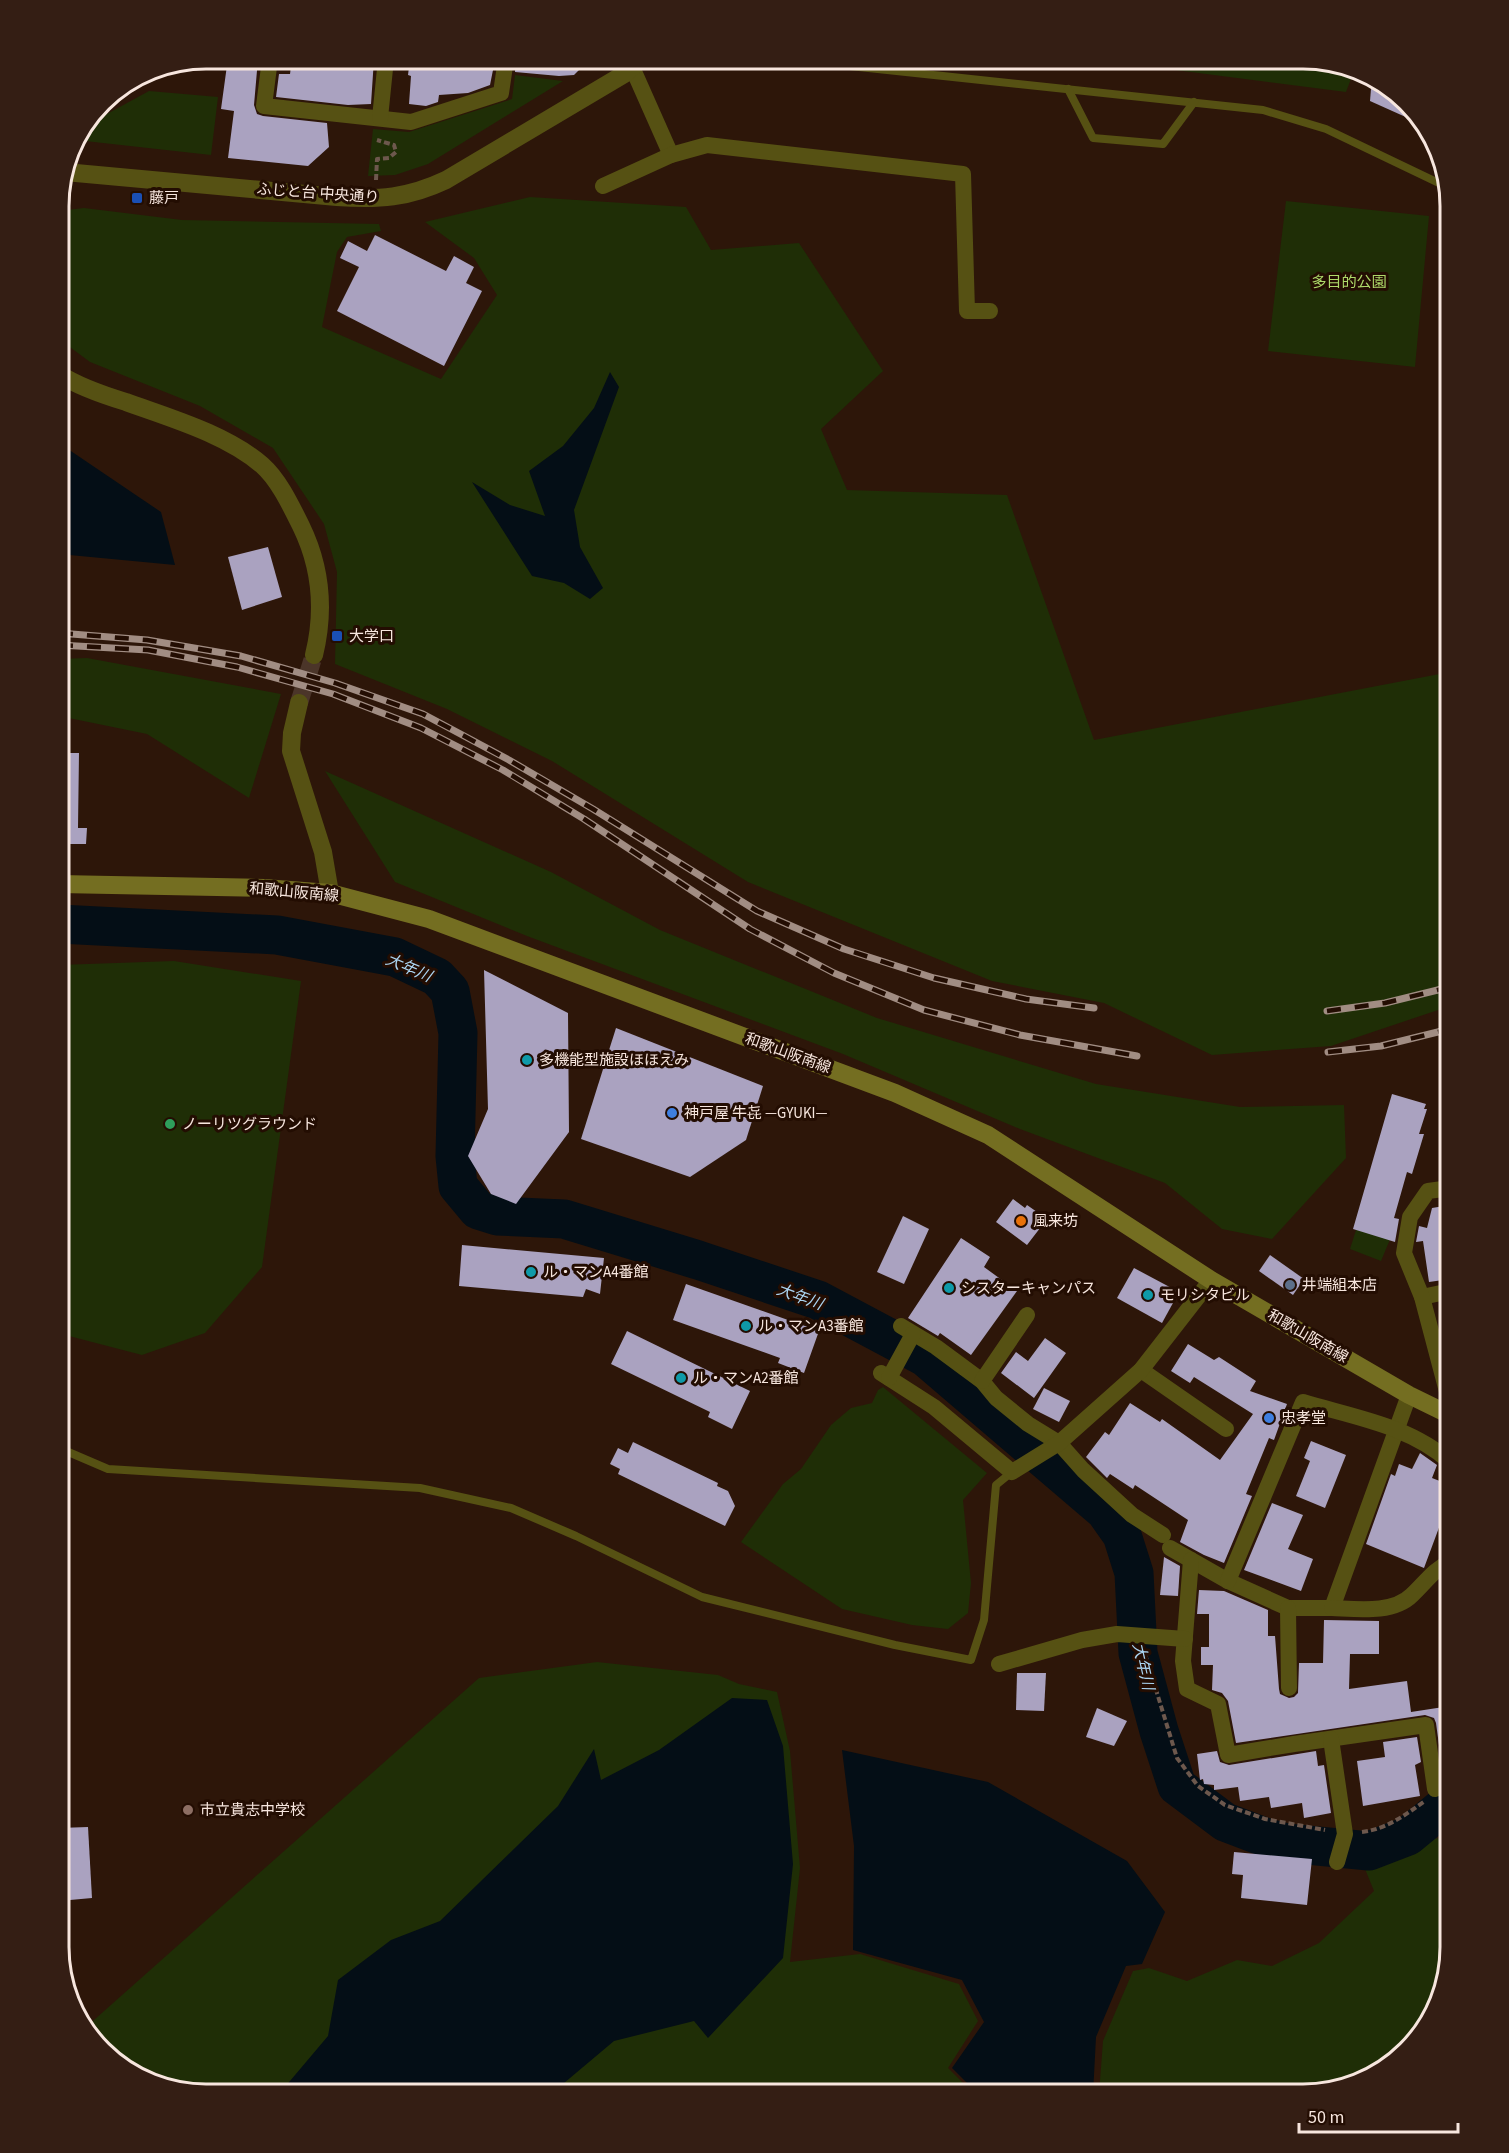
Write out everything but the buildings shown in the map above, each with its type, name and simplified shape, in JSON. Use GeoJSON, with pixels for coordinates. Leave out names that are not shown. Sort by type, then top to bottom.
{"type":"FeatureCollection","features":[{"type":"Feature","properties":{"kind":"main road","name":"和歌山阪南線"},"geometry":{"type":"LineString","coordinates":[[69,884],[264,888],[330,893],[429,919],[895,1093],[987,1135],[1211,1280],[1409,1395],[1440,1410]]}},
{"type":"Feature","properties":{"kind":"street"},"geometry":{"type":"LineString","coordinates":[[269,69],[264,106],[411,122],[501,93],[505,69]]}},
{"type":"Feature","properties":{"kind":"street"},"geometry":{"type":"LineString","coordinates":[[380,118],[385,69]]}},
{"type":"Feature","properties":{"kind":"street","name":"ふじと台 中央通り"},"geometry":{"type":"LineString","coordinates":[[74,172],[337,197],[368,199],[399,197],[423,191],[446,180],[630,69]]}},
{"type":"Feature","properties":{"kind":"street"},"geometry":{"type":"LineString","coordinates":[[639,69],[671,155]]}},
{"type":"Feature","properties":{"kind":"street"},"geometry":{"type":"LineString","coordinates":[[603,186],[671,155],[707,145],[963,174],[967,311],[990,311]]}},
{"type":"Feature","properties":{"kind":"street"},"geometry":{"type":"LineString","coordinates":[[69,379],[99,393],[169,417],[234,445],[263,466],[280,489],[312,549],[321,598],[319,635],[314,654]]}},
{"type":"Feature","properties":{"kind":"street"},"geometry":{"type":"LineString","coordinates":[[299,703],[292,733],[291,751],[323,852],[330,893]]}},
{"type":"Feature","properties":{"kind":"street"},"geometry":{"type":"LineString","coordinates":[[1440,1189],[1428,1191],[1410,1217],[1404,1253],[1422,1297],[1440,1365]]}},
{"type":"Feature","properties":{"kind":"street"},"geometry":{"type":"LineString","coordinates":[[1211,1280],[1141,1370],[1056,1445],[1012,1472],[934,1407],[885,1375],[907,1330],[936,1347],[982,1381],[996,1398],[1056,1445],[1132,1515],[1166,1542],[1191,1560],[1228,1581],[1288,1608],[1358,1609],[1398,1606],[1411,1597],[1440,1567]]}},
{"type":"Feature","properties":{"kind":"street"},"geometry":{"type":"LineString","coordinates":[[1422,1297],[1440,1293]]}},
{"type":"Feature","properties":{"kind":"street"},"geometry":{"type":"LineString","coordinates":[[982,1381],[1028,1315]]}},
{"type":"Feature","properties":{"kind":"street"},"geometry":{"type":"LineString","coordinates":[[1141,1370],[1226,1429]]}},
{"type":"Feature","properties":{"kind":"street"},"geometry":{"type":"LineString","coordinates":[[1332,1608],[1409,1395]]}},
{"type":"Feature","properties":{"kind":"street"},"geometry":{"type":"LineString","coordinates":[[1228,1581],[1303,1402],[1398,1430],[1440,1452]]}},
{"type":"Feature","properties":{"kind":"street"},"geometry":{"type":"LineString","coordinates":[[1191,1560],[1183,1661],[1188,1689],[1218,1704],[1228,1755],[1426,1725],[1435,1789]]}},
{"type":"Feature","properties":{"kind":"street"},"geometry":{"type":"LineString","coordinates":[[1288,1608],[1289,1688]]}},
{"type":"Feature","properties":{"kind":"street"},"geometry":{"type":"LineString","coordinates":[[999,1664],[1082,1640],[1117,1634],[1185,1639]]}},
{"type":"Feature","properties":{"kind":"street"},"geometry":{"type":"LineString","coordinates":[[1331,1739],[1345,1834],[1337,1863]]}},
{"type":"Feature","properties":{"kind":"lane"},"geometry":{"type":"LineString","coordinates":[[879,69],[1263,110],[1326,129],[1438,183]]}},
{"type":"Feature","properties":{"kind":"lane"},"geometry":{"type":"LineString","coordinates":[[1068,89],[1093,138],[1163,144],[1194,102]]}},
{"type":"Feature","properties":{"kind":"lane"},"geometry":{"type":"LineString","coordinates":[[69,1452],[108,1469],[420,1488],[511,1508],[576,1536],[702,1597],[895,1645],[971,1660],[984,1620],[996,1485],[1012,1472]]}},
{"type":"Feature","properties":{"kind":"path"},"geometry":{"type":"LineString","coordinates":[[375,181],[377,159],[389,158],[396,152],[394,146],[376,140]]}},
{"type":"Feature","properties":{"kind":"path"},"geometry":{"type":"LineString","coordinates":[[1345,1834],[1373,1831],[1397,1820],[1435,1794],[1435,1789]]}},
{"type":"Feature","properties":{"kind":"green space"},"geometry":{"type":"Polygon","coordinates":[[[1168,69],[1312,69],[1351,78],[1346,92],[1168,69]]]}},
{"type":"Feature","properties":{"kind":"green space"},"geometry":{"type":"Polygon","coordinates":[[[515,75],[563,81],[428,164],[395,175],[368,176],[373,129],[409,132],[512,99],[515,75]]]}},
{"type":"Feature","properties":{"kind":"green space"},"geometry":{"type":"Polygon","coordinates":[[[149,91],[218,97],[211,155],[85,141],[103,116],[149,91]]]}},
{"type":"Feature","properties":{"kind":"green space"},"geometry":{"type":"Polygon","coordinates":[[[530,197],[686,207],[711,250],[799,243],[883,371],[821,429],[847,490],[1007,495],[1094,740],[1440,674],[1440,1009],[1331,1046],[1212,1055],[1104,1003],[992,981],[748,882],[552,761],[447,709],[335,664],[337,572],[324,524],[273,448],[200,406],[90,362],[69,346],[69,210],[84,208],[182,220],[379,224],[381,231],[347,237],[337,252],[322,327],[441,379],[497,295],[474,258],[425,222],[530,197]]]}},
{"type":"Feature","properties":{"kind":"green space","name":"多目的公園"},"geometry":{"type":"Polygon","coordinates":[[[1286,201],[1429,216],[1415,367],[1268,351],[1286,201]]]}},
{"type":"Feature","properties":{"kind":"green space"},"geometry":{"type":"Polygon","coordinates":[[[87,658],[281,694],[249,798],[147,734],[69,718],[69,659],[87,658]]]}},
{"type":"Feature","properties":{"kind":"green space"},"geometry":{"type":"Polygon","coordinates":[[[325,771],[551,872],[660,930],[877,1018],[1096,1084],[1240,1107],[1344,1105],[1346,1158],[1272,1239],[1222,1229],[1165,1183],[1020,1129],[843,1054],[527,936],[395,882],[325,771]]]}},
{"type":"Feature","properties":{"kind":"green space","name":"ノーリツグラウンド"},"geometry":{"type":"Polygon","coordinates":[[[174,961],[301,981],[262,1267],[205,1333],[142,1355],[69,1336],[69,965],[174,961]]]}},
{"type":"Feature","properties":{"kind":"green space"},"geometry":{"type":"Polygon","coordinates":[[[1357,1227],[1391,1237],[1381,1261],[1350,1249],[1357,1227]]]}},
{"type":"Feature","properties":{"kind":"green space"},"geometry":{"type":"Polygon","coordinates":[[[883,1387],[987,1473],[963,1500],[971,1583],[968,1613],[948,1629],[912,1625],[842,1609],[741,1542],[783,1484],[801,1469],[831,1425],[851,1408],[872,1403],[878,1390],[883,1387]]]}},
{"type":"Feature","properties":{"kind":"green space"},"geometry":{"type":"Polygon","coordinates":[[[597,1662],[718,1675],[739,1684],[777,1692],[790,1751],[800,1868],[790,1962],[860,1954],[959,1984],[978,2021],[948,2068],[964,2084],[197,2084],[154,2074],[123,2056],[109,2044],[92,2022],[479,1678],[597,1662]]]}},
{"type":"Feature","properties":{"kind":"green space"},"geometry":{"type":"Polygon","coordinates":[[[1440,1838],[1439,1965],[1430,1999],[1422,2015],[1400,2044],[1386,2056],[1355,2074],[1321,2083],[1100,2084],[1103,2041],[1133,1971],[1149,1968],[1187,1981],[1237,1960],[1272,1966],[1319,1943],[1374,1891],[1365,1869],[1431,1839],[1440,1838]]]}},
{"type":"Feature","properties":{"kind":"shaded area"},"geometry":{"type":"Polygon","coordinates":[[[610,372],[619,387],[574,510],[580,547],[603,588],[590,599],[564,583],[532,576],[472,482],[510,505],[545,516],[529,471],[563,446],[594,408],[610,372]]]}},
{"type":"Feature","properties":{"kind":"shaded area"},"geometry":{"type":"Polygon","coordinates":[[[69,450],[161,512],[175,565],[69,555],[69,450]]]}},
{"type":"Feature","properties":{"kind":"shaded area"},"geometry":{"type":"Polygon","coordinates":[[[732,1698],[767,1700],[783,1746],[793,1864],[783,1958],[708,2038],[694,2021],[614,2041],[563,2084],[287,2084],[328,2036],[338,1980],[391,1940],[440,1921],[558,1806],[594,1749],[601,1780],[659,1750],[732,1698]]]}},
{"type":"Feature","properties":{"kind":"shaded area"},"geometry":{"type":"Polygon","coordinates":[[[842,1750],[988,1782],[1127,1861],[1165,1912],[1142,1964],[1126,1966],[1096,2037],[1094,2084],[968,2084],[952,2068],[984,2022],[962,1980],[853,1950],[854,1846],[842,1750]]]}},
{"type":"Feature","properties":{"kind":"waterway","name":"大年川"},"geometry":{"type":"LineString","coordinates":[[69,925],[277,935],[395,957],[437,977],[450,991],[458,1033],[455,1156],[458,1186],[478,1210],[497,1216],[564,1219],[698,1260],[818,1300],[925,1357],[1105,1511],[1122,1535],[1134,1573],[1138,1653],[1177,1786],[1225,1822],[1287,1843],[1369,1851],[1408,1836],[1440,1810]]}},
{"type":"Feature","properties":{"kind":"tunnel"},"geometry":{"type":"LineString","coordinates":[[299,703],[314,655]]}},
{"type":"Feature","properties":{"kind":"railway"},"geometry":{"type":"LineString","coordinates":[[69,634],[147,640],[241,656],[335,683],[423,714],[593,809],[757,911],[844,949],[934,978],[1026,999],[1094,1008]]}},
{"type":"Feature","properties":{"kind":"railway"},"geometry":{"type":"LineString","coordinates":[[69,646],[148,650],[237,667],[333,694],[421,728],[503,770],[584,819],[750,929],[834,973],[924,1010],[1020,1035],[1137,1056]]}},
{"type":"Feature","properties":{"kind":"railway"},"geometry":{"type":"LineString","coordinates":[[1327,1011],[1385,1003],[1440,989]]}},
{"type":"Feature","properties":{"kind":"railway"},"geometry":{"type":"LineString","coordinates":[[1328,1052],[1381,1046],[1440,1031]]}},
{"type":"Feature","properties":{"kind":"place","name":"藤戸"},"geometry":{"type":"Point","coordinates":[137,198]}},
{"type":"Feature","properties":{"kind":"place","name":"大学口"},"geometry":{"type":"Point","coordinates":[337,636]}},
{"type":"Feature","properties":{"kind":"place","name":"多機能型施設ほほえみ"},"geometry":{"type":"Point","coordinates":[527,1060]}},
{"type":"Feature","properties":{"kind":"place","name":"神戸屋 牛㐂 ―GYUKI―"},"geometry":{"type":"Point","coordinates":[672,1113]}},
{"type":"Feature","properties":{"kind":"place","name":"ノーリツグラウンド"},"geometry":{"type":"Point","coordinates":[170,1124]}},
{"type":"Feature","properties":{"kind":"place","name":"風来坊"},"geometry":{"type":"Point","coordinates":[1021,1221]}},
{"type":"Feature","properties":{"kind":"place","name":"ル・マンA4番館"},"geometry":{"type":"Point","coordinates":[531,1272]}},
{"type":"Feature","properties":{"kind":"place","name":"井端組本店"},"geometry":{"type":"Point","coordinates":[1290,1285]}},
{"type":"Feature","properties":{"kind":"place","name":"シスターキャンパス"},"geometry":{"type":"Point","coordinates":[949,1288]}},
{"type":"Feature","properties":{"kind":"place","name":"モリシタビル"},"geometry":{"type":"Point","coordinates":[1148,1295]}},
{"type":"Feature","properties":{"kind":"place","name":"ル・マンA3番館"},"geometry":{"type":"Point","coordinates":[746,1326]}},
{"type":"Feature","properties":{"kind":"place","name":"ル・マンA2番館"},"geometry":{"type":"Point","coordinates":[681,1378]}},
{"type":"Feature","properties":{"kind":"place","name":"忠孝堂"},"geometry":{"type":"Point","coordinates":[1269,1418]}},
{"type":"Feature","properties":{"kind":"place","name":"市立貴志中学校"},"geometry":{"type":"Point","coordinates":[188,1810]}}]}
